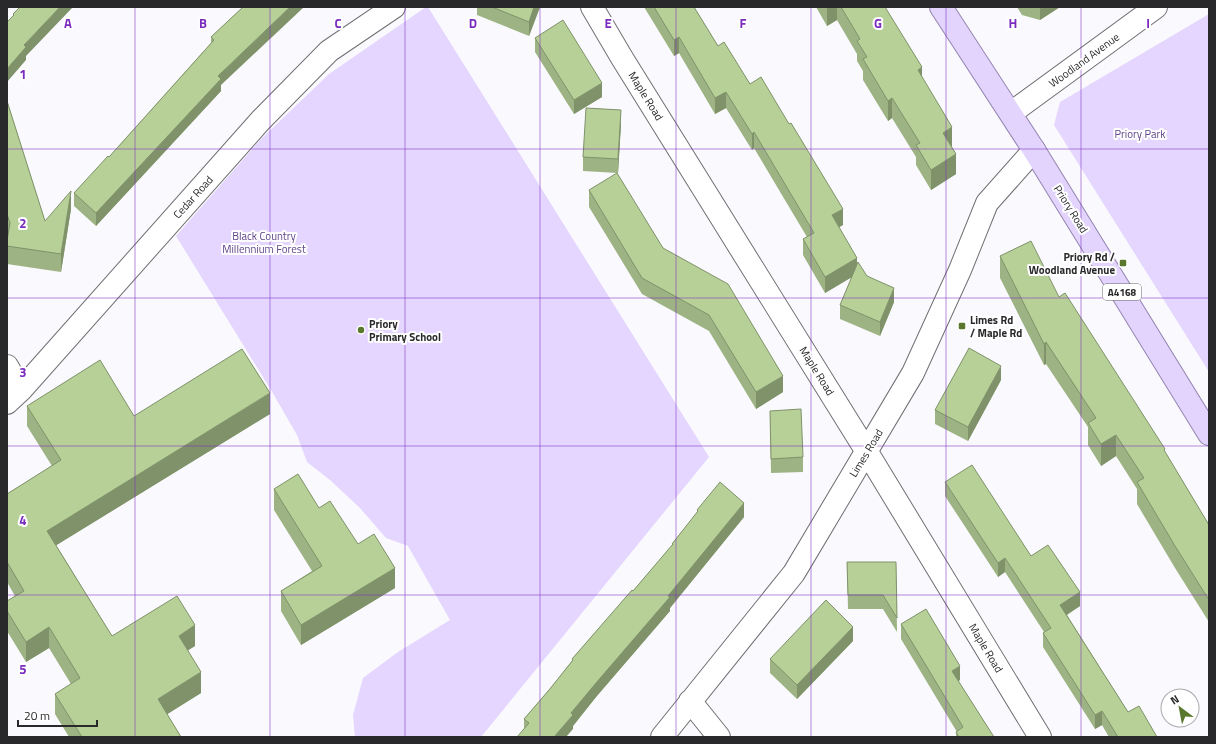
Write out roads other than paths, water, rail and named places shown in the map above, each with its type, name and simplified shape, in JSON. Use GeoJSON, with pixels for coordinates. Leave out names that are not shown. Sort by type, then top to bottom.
{"type":"FeatureCollection","features":[{"type":"Feature","properties":{"kind":"main road","name":"Priory Road"},"geometry":{"type":"LineString","coordinates":[[941,7],[1011,113],[1209,434]]}},
{"type":"Feature","properties":{"kind":"street","name":"Cedar Road"},"geometry":{"type":"LineString","coordinates":[[14,396],[267,115],[329,51],[394,7]]}},
{"type":"Feature","properties":{"kind":"street","name":"Maple Road"},"geometry":{"type":"LineString","coordinates":[[592,7],[622,58],[867,452],[1040,737]]}},
{"type":"Feature","properties":{"kind":"street","name":"Woodland Avenue"},"geometry":{"type":"LineString","coordinates":[[1011,113],[1156,7]]}},
{"type":"Feature","properties":{"kind":"street","name":"Limes Road"},"geometry":{"type":"LineString","coordinates":[[662,737],[794,572],[913,373],[960,270],[987,203],[1034,150]]}},
{"type":"Feature","properties":{"kind":"street"},"geometry":{"type":"LineString","coordinates":[[7,366],[14,396]]}},
{"type":"Feature","properties":{"kind":"street"},"geometry":{"type":"LineString","coordinates":[[690,701],[719,737]]}},
{"type":"Feature","properties":{"kind":"place","name":"Priory Rd / Woodland Avenue"},"geometry":{"type":"Point","coordinates":[1123,263]}},
{"type":"Feature","properties":{"kind":"place","name":"Limes Rd / Maple Rd"},"geometry":{"type":"Point","coordinates":[962,326]}},
{"type":"Feature","properties":{"kind":"place","name":"Priory Primary School"},"geometry":{"type":"Point","coordinates":[361,330]}},
{"type":"Feature","properties":{"kind":"park label","name":"Priory Park"},"geometry":{"type":"Point","coordinates":[1140,134]}},
{"type":"Feature","properties":{"kind":"park label","name":"Black Country Millennium Forest"},"geometry":{"type":"Point","coordinates":[264,242]}}]}
